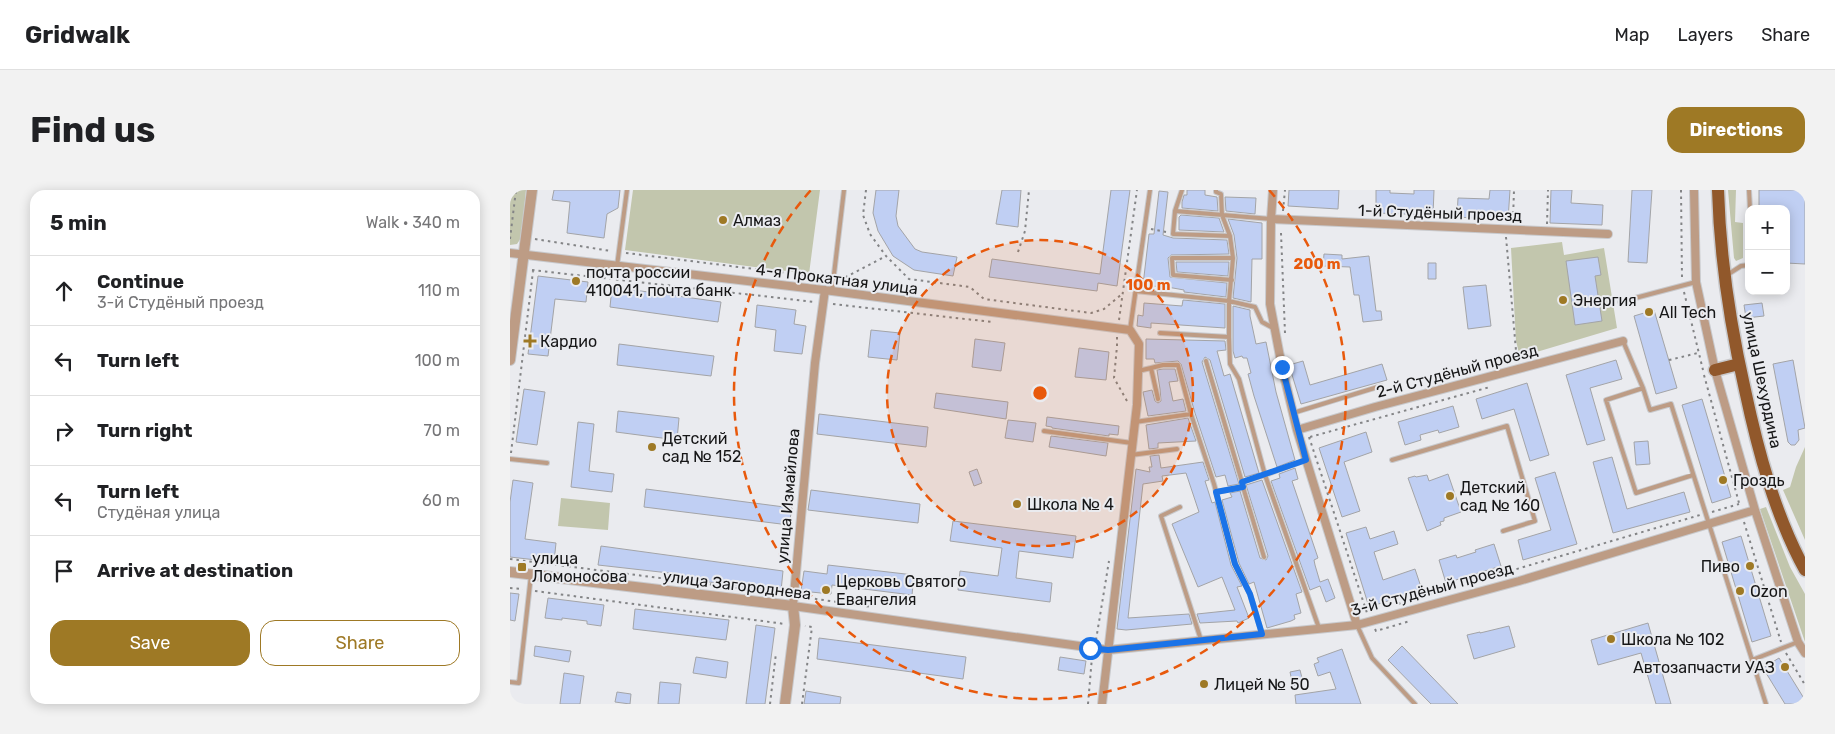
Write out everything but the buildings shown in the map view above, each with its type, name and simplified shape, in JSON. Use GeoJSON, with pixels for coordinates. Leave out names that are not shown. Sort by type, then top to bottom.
{"type":"FeatureCollection","features":[{"type":"Feature","properties":{"kind":"main road","name":"улица Шехурдина"},"geometry":{"type":"LineString","coordinates":[[1718,190],[1725,277],[1739,364],[1753,427],[1772,492],[1804,566]]}},
{"type":"Feature","properties":{"kind":"main road"},"geometry":{"type":"LineString","coordinates":[[1714,370],[1739,364]]}},
{"type":"Feature","properties":{"kind":"street"},"geometry":{"type":"LineString","coordinates":[[510,360],[532,190]]}},
{"type":"Feature","properties":{"kind":"street"},"geometry":{"type":"LineString","coordinates":[[1273,190],[1270,304],[1274,329],[1306,460],[1356,621]]}},
{"type":"Feature","properties":{"kind":"street"},"geometry":{"type":"LineString","coordinates":[[1694,190],[1696,282],[1714,370],[1755,510],[1798,642],[1805,654]]}},
{"type":"Feature","properties":{"kind":"street","name":"1-й Студёный проезд"},"geometry":{"type":"LineString","coordinates":[[1271,219],[1608,234]]}},
{"type":"Feature","properties":{"kind":"street","name":"4-я Прокатная улица"},"geometry":{"type":"LineString","coordinates":[[510,253],[828,290],[1130,330]]}},
{"type":"Feature","properties":{"kind":"street","name":"улица Измайлова"},"geometry":{"type":"LineString","coordinates":[[785,704],[795,625],[794,595],[815,363],[823,303],[828,290]]}},
{"type":"Feature","properties":{"kind":"street"},"geometry":{"type":"LineString","coordinates":[[1102,704],[1131,455],[1138,371],[1139,344],[1130,330]]}},
{"type":"Feature","properties":{"kind":"street","name":"2-й Студёный проезд"},"geometry":{"type":"LineString","coordinates":[[1298,430],[1385,404],[1623,341]]}},
{"type":"Feature","properties":{"kind":"street","name":"3-й Студёный проезд"},"geometry":{"type":"LineString","coordinates":[[1108,648],[1319,628],[1356,621],[1519,581],[1755,510]]}},
{"type":"Feature","properties":{"kind":"street","name":"улица Загороднева"},"geometry":{"type":"LineString","coordinates":[[510,572],[794,606],[1090,648],[1108,648]]}},
{"type":"Feature","properties":{"kind":"lane"},"geometry":{"type":"LineString","coordinates":[[617,266],[627,190]]}},
{"type":"Feature","properties":{"kind":"lane"},"geometry":{"type":"LineString","coordinates":[[828,290],[833,279],[844,190]]}},
{"type":"Feature","properties":{"kind":"lane"},"geometry":{"type":"LineString","coordinates":[[1130,330],[1150,190]]}},
{"type":"Feature","properties":{"kind":"lane"},"geometry":{"type":"LineString","coordinates":[[1182,190],[1175,211],[1173,234],[1230,236]]}},
{"type":"Feature","properties":{"kind":"lane"},"geometry":{"type":"LineString","coordinates":[[1216,190],[1216,192],[1221,194],[1222,215],[1230,236],[1233,258],[1229,301],[1230,364],[1239,379],[1265,475],[1319,628]]}},
{"type":"Feature","properties":{"kind":"lane"},"geometry":{"type":"LineString","coordinates":[[1750,190],[1750,205]]}},
{"type":"Feature","properties":{"kind":"lane"},"geometry":{"type":"LineString","coordinates":[[1175,211],[1271,219]]}},
{"type":"Feature","properties":{"kind":"lane"},"geometry":{"type":"LineString","coordinates":[[1232,280],[1173,275],[1172,258],[1233,258]]}},
{"type":"Feature","properties":{"kind":"lane"},"geometry":{"type":"LineString","coordinates":[[1725,277],[1741,266],[1745,266]]}},
{"type":"Feature","properties":{"kind":"lane"},"geometry":{"type":"LineString","coordinates":[[1620,302],[1696,282]]}},
{"type":"Feature","properties":{"kind":"lane"},"geometry":{"type":"LineString","coordinates":[[1136,291],[1229,301],[1255,307],[1262,322],[1274,329]]}},
{"type":"Feature","properties":{"kind":"lane"},"geometry":{"type":"LineString","coordinates":[[1160,333],[1229,337]]}},
{"type":"Feature","properties":{"kind":"lane"},"geometry":{"type":"LineString","coordinates":[[1623,341],[1650,410],[1671,404],[1766,704]]}},
{"type":"Feature","properties":{"kind":"lane"},"geometry":{"type":"LineString","coordinates":[[1206,361],[1264,557]]}},
{"type":"Feature","properties":{"kind":"lane"},"geometry":{"type":"LineString","coordinates":[[1138,371],[1163,365],[1178,365],[1191,414],[1216,492],[1235,564],[1250,594],[1262,634]]}},
{"type":"Feature","properties":{"kind":"lane"},"geometry":{"type":"LineString","coordinates":[[1151,368],[1158,399]]}},
{"type":"Feature","properties":{"kind":"lane"},"geometry":{"type":"LineString","coordinates":[[1293,413],[1380,386]]}},
{"type":"Feature","properties":{"kind":"lane"},"geometry":{"type":"LineString","coordinates":[[1643,388],[1606,400],[1636,493],[1693,475]]}},
{"type":"Feature","properties":{"kind":"lane"},"geometry":{"type":"LineString","coordinates":[[1134,422],[1191,414]]}},
{"type":"Feature","properties":{"kind":"lane"},"geometry":{"type":"LineString","coordinates":[[1392,460],[1507,426],[1535,521],[1503,531]]}},
{"type":"Feature","properties":{"kind":"lane"},"geometry":{"type":"LineString","coordinates":[[1044,431],[1132,443]]}},
{"type":"Feature","properties":{"kind":"lane"},"geometry":{"type":"LineString","coordinates":[[1131,455],[1177,449]]}},
{"type":"Feature","properties":{"kind":"lane"},"geometry":{"type":"LineString","coordinates":[[510,459],[547,463]]}},
{"type":"Feature","properties":{"kind":"lane"},"geometry":{"type":"LineString","coordinates":[[1216,492],[1306,460]]}},
{"type":"Feature","properties":{"kind":"lane"},"geometry":{"type":"LineString","coordinates":[[1180,507],[1161,516],[1201,640]]}},
{"type":"Feature","properties":{"kind":"lane"},"geometry":{"type":"LineString","coordinates":[[510,682],[519,683],[531,574]]}},
{"type":"Feature","properties":{"kind":"lane"},"geometry":{"type":"LineString","coordinates":[[1356,621],[1372,658],[1415,704]]}},
{"type":"Feature","properties":{"kind":"lane"},"geometry":{"type":"LineString","coordinates":[[1752,660],[1798,642]]}},
{"type":"Feature","properties":{"kind":"path"},"geometry":{"type":"LineString","coordinates":[[516,190],[510,237],[833,279],[844,278],[886,256]]}},
{"type":"Feature","properties":{"kind":"path"},"geometry":{"type":"LineString","coordinates":[[866,190],[863,214],[870,234],[886,256],[909,279],[970,287],[984,299],[1091,313],[1104,309],[1123,293]]}},
{"type":"Feature","properties":{"kind":"path"},"geometry":{"type":"LineString","coordinates":[[1018,252],[1025,231],[1029,190]]}},
{"type":"Feature","properties":{"kind":"path"},"geometry":{"type":"LineString","coordinates":[[1129,404],[1114,378],[1118,328],[1138,190]]}},
{"type":"Feature","properties":{"kind":"path"},"geometry":{"type":"LineString","coordinates":[[1284,208],[1285,190]]}},
{"type":"Feature","properties":{"kind":"path"},"geometry":{"type":"LineString","coordinates":[[1514,190],[1508,230],[1518,369]]}},
{"type":"Feature","properties":{"kind":"path"},"geometry":{"type":"LineString","coordinates":[[1547,231],[1548,190]]}},
{"type":"Feature","properties":{"kind":"path"},"geometry":{"type":"LineString","coordinates":[[1280,220],[1286,334]]}},
{"type":"Feature","properties":{"kind":"path"},"geometry":{"type":"LineString","coordinates":[[1144,227],[1173,234]]}},
{"type":"Feature","properties":{"kind":"path"},"geometry":{"type":"LineString","coordinates":[[530,270],[999,323]]}},
{"type":"Feature","properties":{"kind":"path"},"geometry":{"type":"LineString","coordinates":[[510,459],[534,270]]}},
{"type":"Feature","properties":{"kind":"path"},"geometry":{"type":"LineString","coordinates":[[1669,360],[1699,353]]}},
{"type":"Feature","properties":{"kind":"path"},"geometry":{"type":"LineString","coordinates":[[1310,437],[1493,386]]}},
{"type":"Feature","properties":{"kind":"path"},"geometry":{"type":"LineString","coordinates":[[1306,427],[1367,613],[1356,621]]}},
{"type":"Feature","properties":{"kind":"path"},"geometry":{"type":"LineString","coordinates":[[1395,604],[1739,504],[1737,498]]}},
{"type":"Feature","properties":{"kind":"path"},"geometry":{"type":"LineString","coordinates":[[1741,513],[1782,647],[1805,685]]}},
{"type":"Feature","properties":{"kind":"path"},"geometry":{"type":"LineString","coordinates":[[1108,648],[1096,640],[1110,556]]}},
{"type":"Feature","properties":{"kind":"path"},"geometry":{"type":"LineString","coordinates":[[510,559],[794,595],[879,608]]}},
{"type":"Feature","properties":{"kind":"path"},"geometry":{"type":"LineString","coordinates":[[510,588],[812,627],[802,704]]}},
{"type":"Feature","properties":{"kind":"path"},"geometry":{"type":"LineString","coordinates":[[1088,704],[1093,659],[1090,648]]}},
{"type":"Feature","properties":{"kind":"path"},"geometry":{"type":"LineString","coordinates":[[770,704],[776,653]]}},
{"type":"Feature","properties":{"kind":"green space"},"geometry":{"type":"Polygon","coordinates":[[[510,190],[526,190],[521,238],[517,244],[510,245],[510,190]]]}},
{"type":"Feature","properties":{"kind":"green space","name":"Алмаз"},"geometry":{"type":"Polygon","coordinates":[[[633,190],[820,190],[809,274],[625,250],[633,190]]]}},
{"type":"Feature","properties":{"kind":"green space"},"geometry":{"type":"Polygon","coordinates":[[[1728,190],[1736,190],[1735,222],[1743,223],[1743,258],[1736,261],[1734,258],[1728,190]]]}},
{"type":"Feature","properties":{"kind":"green space","name":"Энергия"},"geometry":{"type":"Polygon","coordinates":[[[1562,242],[1564,255],[1604,248],[1617,328],[1520,357],[1516,341],[1511,248],[1562,242]]]}},
{"type":"Feature","properties":{"kind":"green space"},"geometry":{"type":"Polygon","coordinates":[[[1805,447],[1805,540],[1783,490],[1790,487],[1805,447]]]}},
{"type":"Feature","properties":{"kind":"green space"},"geometry":{"type":"Polygon","coordinates":[[[561,498],[610,503],[608,530],[558,526],[561,498]]]}},
{"type":"Feature","properties":{"kind":"green space"},"geometry":{"type":"Polygon","coordinates":[[[1766,507],[1790,567],[1805,594],[1805,642],[1760,509],[1766,507]]]}},
{"type":"Feature","properties":{"kind":"place","name":"Алмаз"},"geometry":{"type":"Point","coordinates":[723,220]}},
{"type":"Feature","properties":{"kind":"place","name":"почта россии 410041, почта банк"},"geometry":{"type":"Point","coordinates":[576,281]}},
{"type":"Feature","properties":{"kind":"place","name":"Энергия"},"geometry":{"type":"Point","coordinates":[1563,300]}},
{"type":"Feature","properties":{"kind":"place","name":"All Tech"},"geometry":{"type":"Point","coordinates":[1649,312]}},
{"type":"Feature","properties":{"kind":"place","name":"Кардио"},"geometry":{"type":"Point","coordinates":[530,341]}},
{"type":"Feature","properties":{"kind":"place","name":"Детский сад № 152"},"geometry":{"type":"Point","coordinates":[652,447]}},
{"type":"Feature","properties":{"kind":"place","name":"Гроздь"},"geometry":{"type":"Point","coordinates":[1723,480]}},
{"type":"Feature","properties":{"kind":"place","name":"Детский сад № 160"},"geometry":{"type":"Point","coordinates":[1450,496]}},
{"type":"Feature","properties":{"kind":"place","name":"Школа № 4"},"geometry":{"type":"Point","coordinates":[1017,504]}},
{"type":"Feature","properties":{"kind":"place","name":"Пиво"},"geometry":{"type":"Point","coordinates":[1750,566]}},
{"type":"Feature","properties":{"kind":"place","name":"улица Ломоносова"},"geometry":{"type":"Point","coordinates":[522,567]}},
{"type":"Feature","properties":{"kind":"place","name":"Церковь Святого Евангелия"},"geometry":{"type":"Point","coordinates":[826,590]}},
{"type":"Feature","properties":{"kind":"place","name":"Ozon"},"geometry":{"type":"Point","coordinates":[1740,591]}},
{"type":"Feature","properties":{"kind":"place","name":"Школа № 102"},"geometry":{"type":"Point","coordinates":[1611,639]}},
{"type":"Feature","properties":{"kind":"place","name":"Автозапчасти УАЗ"},"geometry":{"type":"Point","coordinates":[1785,667]}},
{"type":"Feature","properties":{"kind":"place","name":"Лицей № 50"},"geometry":{"type":"Point","coordinates":[1204,684]}},
{"type":"Feature","properties":{"kind":"route"},"geometry":{"type":"LineString","coordinates":[[1090,648],[1108,650],[1262,634],[1250,594],[1235,564],[1216,492],[1243,487],[1242,482],[1306,460],[1282,367]]}}]}
